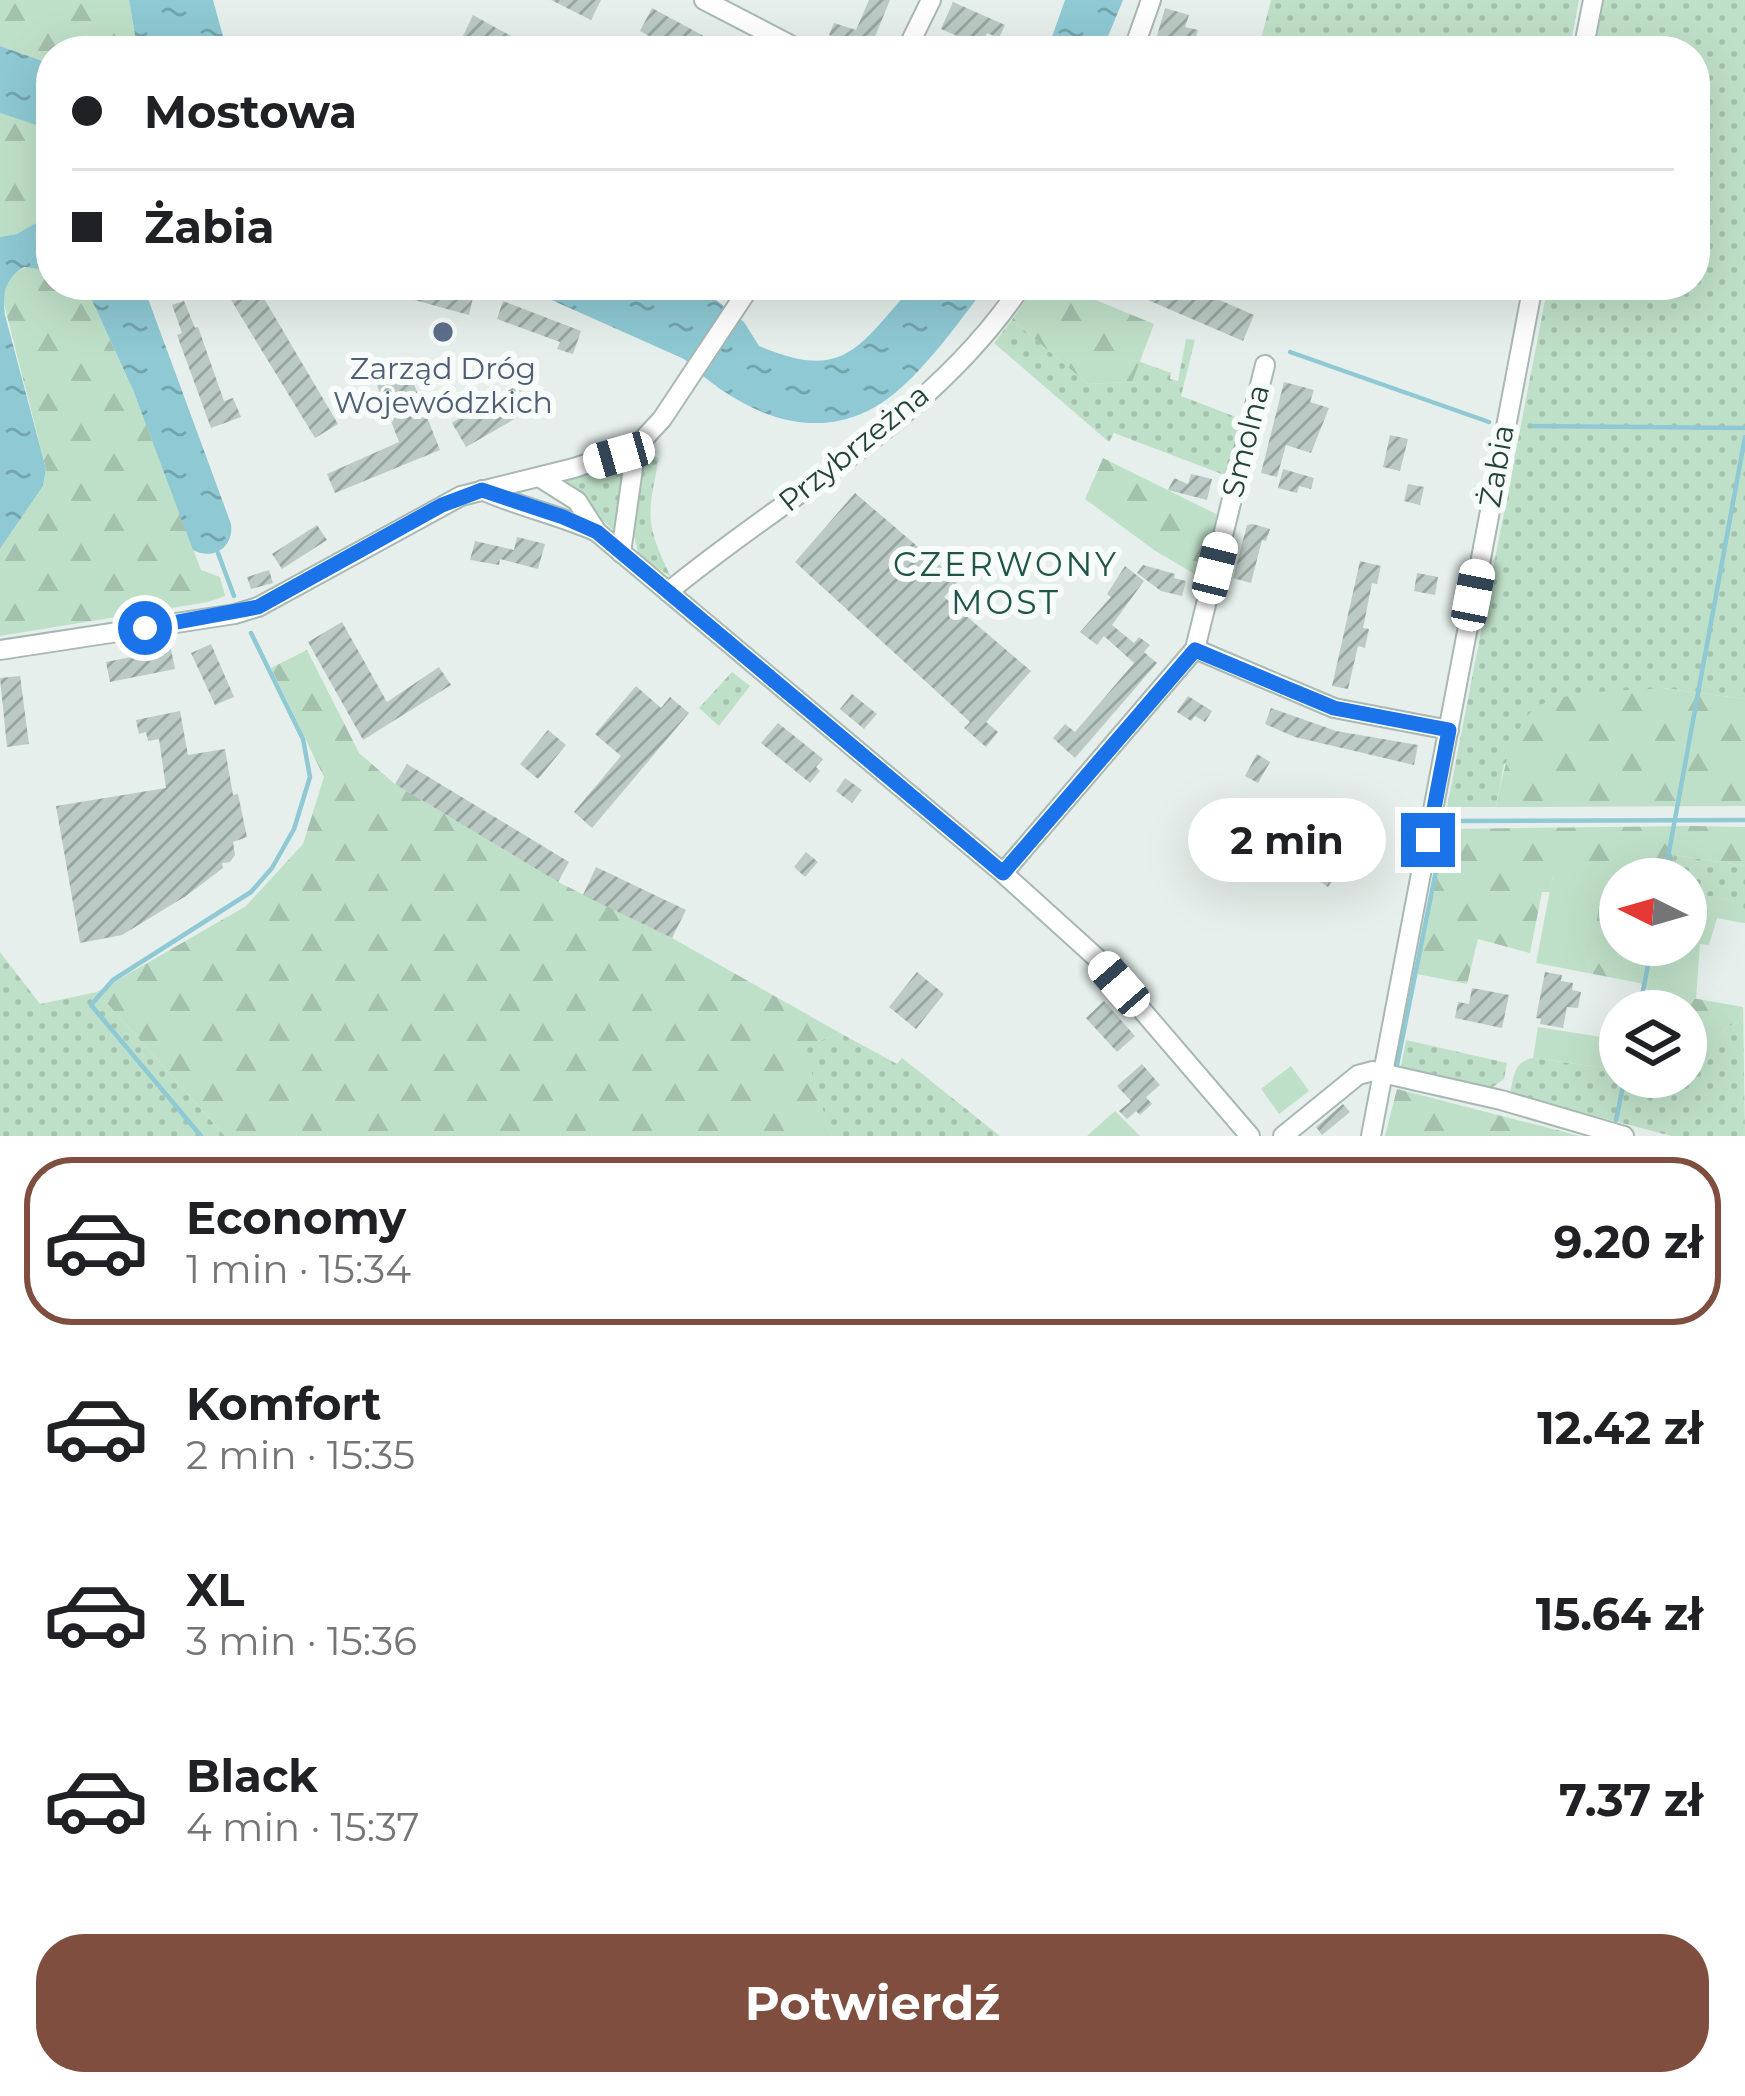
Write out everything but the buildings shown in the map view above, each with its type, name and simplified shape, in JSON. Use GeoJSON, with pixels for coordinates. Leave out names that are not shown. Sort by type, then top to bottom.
{"type":"FeatureCollection","features":[{"type":"Feature","properties":{"kind":"street"},"geometry":{"type":"LineString","coordinates":[[704,0],[773,36]]}},
{"type":"Feature","properties":{"kind":"street"},"geometry":{"type":"LineString","coordinates":[[913,36],[931,0]]}},
{"type":"Feature","properties":{"kind":"street"},"geometry":{"type":"LineString","coordinates":[[1138,36],[1151,0]]}},
{"type":"Feature","properties":{"kind":"street"},"geometry":{"type":"LineString","coordinates":[[1586,36],[1593,0]]}},
{"type":"Feature","properties":{"kind":"street"},"geometry":{"type":"LineString","coordinates":[[0,650],[258,607],[442,505],[636,447],[648,437],[741,300]]}},
{"type":"Feature","properties":{"kind":"street","name":"Przybrzeżna"},"geometry":{"type":"LineString","coordinates":[[668,592],[893,424],[982,340],[1011,300]]}},
{"type":"Feature","properties":{"kind":"street","name":"Żabia"},"geometry":{"type":"LineString","coordinates":[[1371,1136],[1530,300]]}},
{"type":"Feature","properties":{"kind":"street","name":"Smolna"},"geometry":{"type":"LineString","coordinates":[[1003,873],[1195,650],[1265,365]]}},
{"type":"Feature","properties":{"kind":"street"},"geometry":{"type":"LineString","coordinates":[[622,553],[636,447]]}},
{"type":"Feature","properties":{"kind":"street"},"geometry":{"type":"LineString","coordinates":[[539,477],[577,501],[597,532]]}},
{"type":"Feature","properties":{"kind":"street"},"geometry":{"type":"LineString","coordinates":[[482,490],[597,532],[1003,873],[1099,960],[1250,1136]]}},
{"type":"Feature","properties":{"kind":"street"},"geometry":{"type":"LineString","coordinates":[[1195,650],[1334,708],[1449,730]]}},
{"type":"Feature","properties":{"kind":"street"},"geometry":{"type":"LineString","coordinates":[[1283,1136],[1358,1075],[1382,1071],[1624,1136]]}},
{"type":"Feature","properties":{"kind":"green space"},"geometry":{"type":"Polygon","coordinates":[[[0,0],[129,0],[135,36],[36,36],[36,59],[0,46],[0,0]]]}},
{"type":"Feature","properties":{"kind":"green space"},"geometry":{"type":"Polygon","coordinates":[[[1271,0],[1579,0],[1572,36],[1262,36],[1271,0]]]}},
{"type":"Feature","properties":{"kind":"green space"},"geometry":{"type":"Polygon","coordinates":[[[1602,0],[1745,0],[1745,699],[1663,688],[1504,764],[1496,807],[1447,807],[1545,300],[1710,300],[1710,36],[1596,36],[1602,0]]]}},
{"type":"Feature","properties":{"kind":"green space"},"geometry":{"type":"Polygon","coordinates":[[[0,113],[36,125],[36,223],[0,237],[0,113]]]}},
{"type":"Feature","properties":{"kind":"green space"},"geometry":{"type":"Polygon","coordinates":[[[36,266],[36,300],[92,300],[133,390],[201,570],[220,577],[225,596],[0,636],[0,549],[43,486],[46,469],[3,300],[12,277],[36,266]]]}},
{"type":"Feature","properties":{"kind":"green space"},"geometry":{"type":"Polygon","coordinates":[[[1025,300],[1096,300],[1154,324],[1132,382],[1088,384],[1012,320],[1025,300]]]}},
{"type":"Feature","properties":{"kind":"green space"},"geometry":{"type":"Polygon","coordinates":[[[1012,320],[1088,384],[1131,382],[1138,361],[1171,373],[1170,379],[1178,381],[1186,339],[1195,340],[1181,396],[1241,419],[1227,476],[1114,433],[1109,442],[994,343],[1012,320]]]}},
{"type":"Feature","properties":{"kind":"green space"},"geometry":{"type":"Polygon","coordinates":[[[651,452],[659,459],[651,507],[653,531],[671,577],[640,557],[636,545],[635,504],[651,452]]]}},
{"type":"Feature","properties":{"kind":"green space"},"geometry":{"type":"Polygon","coordinates":[[[1103,458],[1218,515],[1201,578],[1085,499],[1103,458]]]}},
{"type":"Feature","properties":{"kind":"green space"},"geometry":{"type":"Polygon","coordinates":[[[618,466],[626,471],[614,531],[561,481],[618,466]]]}},
{"type":"Feature","properties":{"kind":"green space"},"geometry":{"type":"Polygon","coordinates":[[[307,650],[359,753],[395,784],[558,882],[672,938],[840,1033],[804,1047],[831,1136],[225,1136],[97,992],[246,906],[303,844],[324,777],[271,668],[307,650]]]}},
{"type":"Feature","properties":{"kind":"green space"},"geometry":{"type":"Polygon","coordinates":[[[732,672],[750,686],[719,726],[699,708],[732,672]]]}},
{"type":"Feature","properties":{"kind":"green space"},"geometry":{"type":"Polygon","coordinates":[[[1663,688],[1745,699],[1745,806],[1496,807],[1513,741],[1533,710],[1576,695],[1663,688]]]}},
{"type":"Feature","properties":{"kind":"green space"},"geometry":{"type":"Polygon","coordinates":[[[1745,827],[1745,866],[1674,855],[1599,858],[1599,866],[1553,875],[1550,892],[1542,892],[1530,953],[1478,939],[1467,984],[1417,974],[1446,829],[1745,827]]]}},
{"type":"Feature","properties":{"kind":"green space"},"geometry":{"type":"Polygon","coordinates":[[[1562,857],[1599,864],[1599,907],[1588,973],[1536,963],[1553,875],[1562,857]]]}},
{"type":"Feature","properties":{"kind":"green space"},"geometry":{"type":"Polygon","coordinates":[[[1707,860],[1745,866],[1745,923],[1737,922],[1740,902],[1707,896],[1707,860]]]}},
{"type":"Feature","properties":{"kind":"green space"},"geometry":{"type":"Polygon","coordinates":[[[1707,896],[1741,902],[1737,922],[1717,918],[1709,945],[1707,896]]]}},
{"type":"Feature","properties":{"kind":"green space"},"geometry":{"type":"Polygon","coordinates":[[[1599,903],[1599,966],[1652,966],[1647,990],[1640,983],[1588,973],[1599,903]]]}},
{"type":"Feature","properties":{"kind":"green space"},"geometry":{"type":"Polygon","coordinates":[[[0,952],[40,1004],[97,992],[225,1136],[0,1136],[0,952]]]}},
{"type":"Feature","properties":{"kind":"green space"},"geometry":{"type":"Polygon","coordinates":[[[1652,966],[1698,966],[1697,990],[1647,990],[1652,966]]]}},
{"type":"Feature","properties":{"kind":"green space"},"geometry":{"type":"Polygon","coordinates":[[[1707,1001],[1743,1007],[1738,1023],[1726,1027],[1707,1062],[1707,1001]]]}},
{"type":"Feature","properties":{"kind":"green space"},"geometry":{"type":"Polygon","coordinates":[[[1743,1007],[1745,1136],[1672,1136],[1510,1094],[1518,1067],[1533,1058],[1599,1067],[1599,1098],[1707,1098],[1707,1062],[1726,1027],[1738,1023],[1743,1007]]]}},
{"type":"Feature","properties":{"kind":"green space"},"geometry":{"type":"Polygon","coordinates":[[[1538,1027],[1599,1037],[1599,1067],[1533,1058],[1538,1027]]]}},
{"type":"Feature","properties":{"kind":"green space"},"geometry":{"type":"Polygon","coordinates":[[[840,1033],[897,1064],[902,1058],[1000,1136],[831,1136],[803,1047],[840,1033]]]}},
{"type":"Feature","properties":{"kind":"green space"},"geometry":{"type":"Polygon","coordinates":[[[1406,1040],[1507,1063],[1504,1079],[1490,1089],[1401,1066],[1406,1040]]]}},
{"type":"Feature","properties":{"kind":"green space"},"geometry":{"type":"Polygon","coordinates":[[[1291,1066],[1309,1091],[1279,1114],[1261,1089],[1291,1066]]]}},
{"type":"Feature","properties":{"kind":"green space"},"geometry":{"type":"Polygon","coordinates":[[[1397,1089],[1580,1136],[1385,1136],[1397,1089]]]}},
{"type":"Feature","properties":{"kind":"green space"},"geometry":{"type":"Polygon","coordinates":[[[1115,1111],[1140,1136],[1087,1136],[1115,1111]]]}},
{"type":"Feature","properties":{"kind":"water"},"geometry":{"type":"Polygon","coordinates":[[[129,0],[213,0],[223,36],[135,36],[129,0]]]}},
{"type":"Feature","properties":{"kind":"water"},"geometry":{"type":"Polygon","coordinates":[[[1065,0],[1123,0],[1108,36],[1052,36],[1065,0]]]}},
{"type":"Feature","properties":{"kind":"water"},"geometry":{"type":"Polygon","coordinates":[[[0,46],[36,59],[36,125],[0,113],[0,46]]]}},
{"type":"Feature","properties":{"kind":"water"},"geometry":{"type":"Polygon","coordinates":[[[36,223],[36,268],[24,267],[9,282],[5,315],[46,469],[43,486],[0,549],[0,237],[36,223]]]}},
{"type":"Feature","properties":{"kind":"water"},"geometry":{"type":"Polygon","coordinates":[[[92,300],[149,300],[231,524],[221,550],[208,554],[193,550],[133,390],[92,300]]]}},
{"type":"Feature","properties":{"kind":"water"},"geometry":{"type":"Polygon","coordinates":[[[552,300],[716,300],[744,322],[759,346],[812,361],[848,352],[900,300],[976,300],[906,384],[875,407],[849,418],[824,423],[773,416],[726,393],[684,359],[552,300]]]}},
{"type":"Feature","properties":{"kind":"waterway"},"geometry":{"type":"LineString","coordinates":[[1290,352],[1489,422]]}},
{"type":"Feature","properties":{"kind":"waterway"},"geometry":{"type":"LineString","coordinates":[[1533,426],[1745,428]]}},
{"type":"Feature","properties":{"kind":"waterway"},"geometry":{"type":"LineString","coordinates":[[1668,858],[1745,437]]}},
{"type":"Feature","properties":{"kind":"waterway"},"geometry":{"type":"LineString","coordinates":[[218,553],[234,596]]}},
{"type":"Feature","properties":{"kind":"waterway"},"geometry":{"type":"LineString","coordinates":[[201,1136],[91,1005],[113,980],[251,892],[272,868],[294,829],[310,777],[303,739],[251,633]]}},
{"type":"Feature","properties":{"kind":"waterway"},"geometry":{"type":"LineString","coordinates":[[1397,1065],[1446,821],[1745,820]]}},
{"type":"Feature","properties":{"kind":"waterway"},"geometry":{"type":"LineString","coordinates":[[1643,990],[1648,966]]}},
{"type":"Feature","properties":{"kind":"waterway"},"geometry":{"type":"LineString","coordinates":[[1616,1120],[1621,1098]]}},
{"type":"Feature","properties":{"kind":"place","name":"Zarząd Dróg Wojewódzkich"},"geometry":{"type":"Point","coordinates":[443,332]}},
{"type":"Feature","properties":{"kind":"district","name":"CZERWONY MOST"},"geometry":{"type":"Point","coordinates":[1006,583]}},
{"type":"Feature","properties":{"kind":"route"},"geometry":{"type":"LineString","coordinates":[[145,628],[258,607],[442,505],[482,490],[597,532],[1003,873],[1195,650],[1334,708],[1449,730],[1428,840]]}}]}
